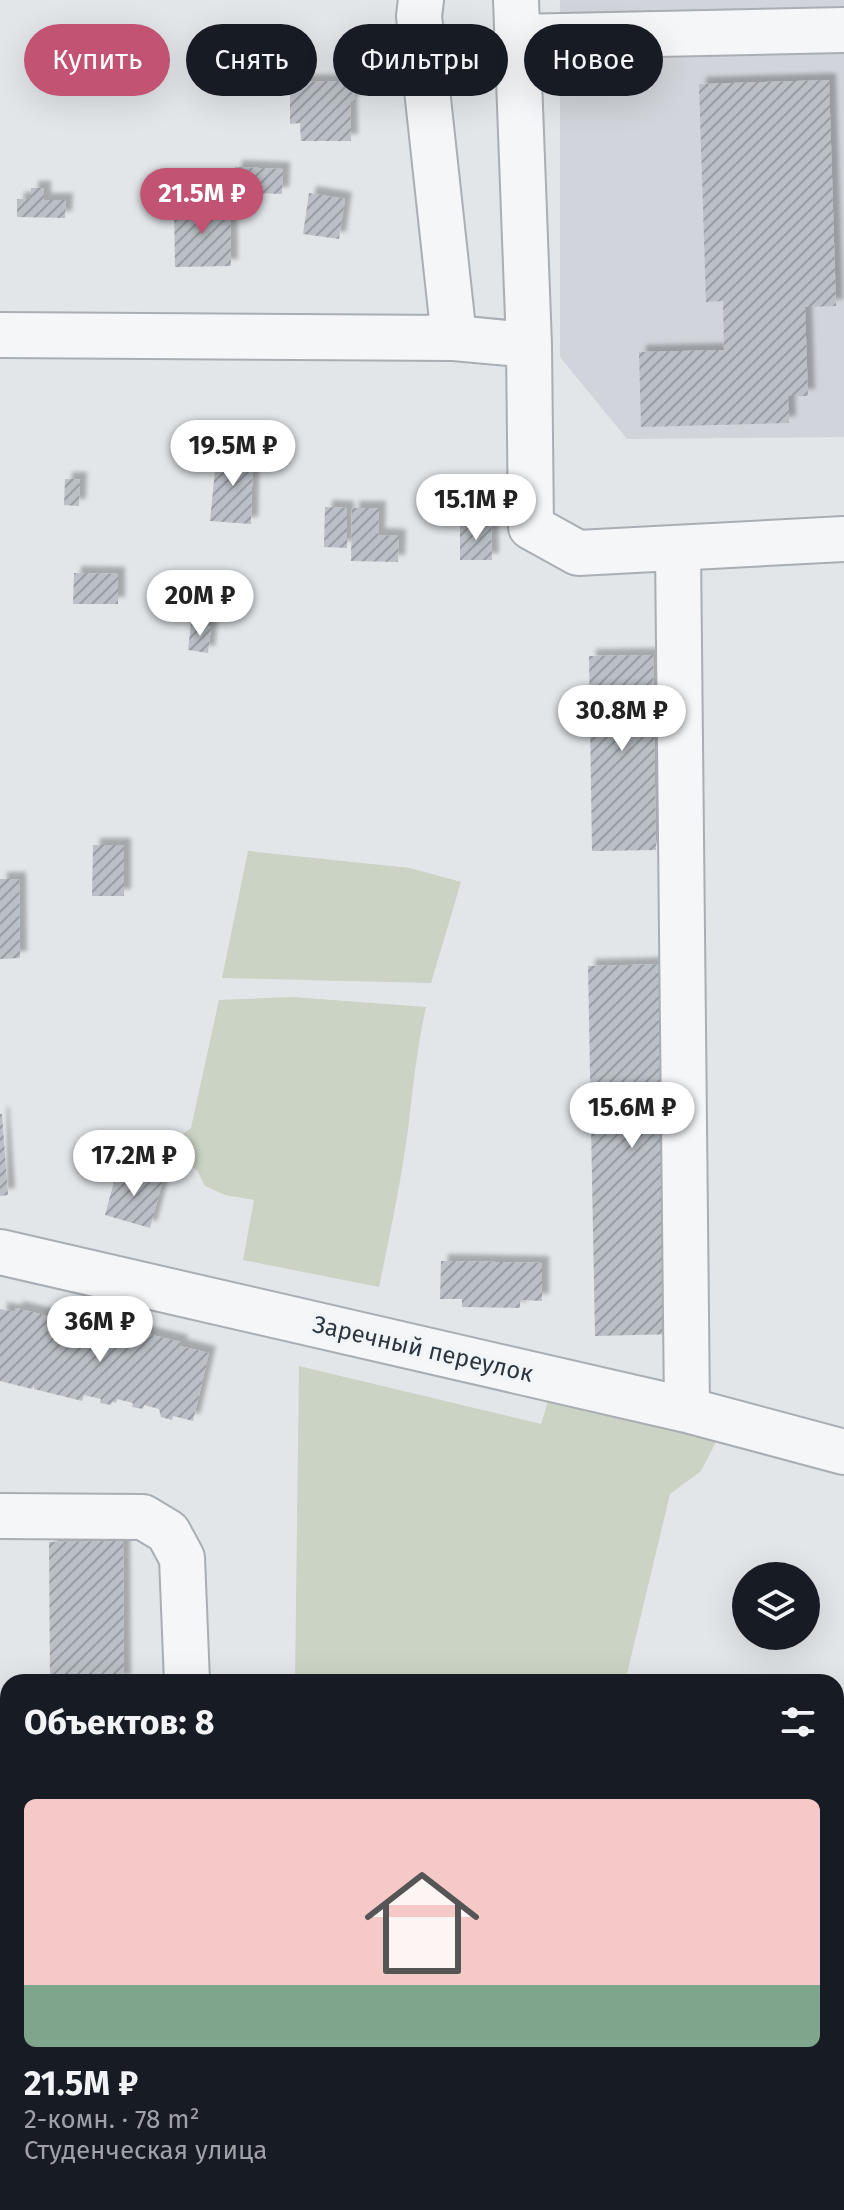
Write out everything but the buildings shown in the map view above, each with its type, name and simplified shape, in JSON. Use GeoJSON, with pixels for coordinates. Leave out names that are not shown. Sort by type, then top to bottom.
{"type":"FeatureCollection","features":[{"type":"Feature","properties":{"kind":"street"},"geometry":{"type":"LineString","coordinates":[[421,0],[419,16],[454,338]]}},
{"type":"Feature","properties":{"kind":"street"},"geometry":{"type":"LineString","coordinates":[[844,30],[685,17],[516,18],[529,345],[531,527],[578,553],[844,539]]}},
{"type":"Feature","properties":{"kind":"street"},"geometry":{"type":"LineString","coordinates":[[0,335],[454,338],[529,345]]}},
{"type":"Feature","properties":{"kind":"street"},"geometry":{"type":"LineString","coordinates":[[678,550],[687,1410]]}},
{"type":"Feature","properties":{"kind":"street","name":"Заречный переулок"},"geometry":{"type":"LineString","coordinates":[[0,1252],[687,1410],[844,1452]]}},
{"type":"Feature","properties":{"kind":"street"},"geometry":{"type":"LineString","coordinates":[[0,1516],[143,1517],[168,1532],[182,1558],[187,1674]]}},
{"type":"Feature","properties":{"kind":"shaded area"},"geometry":{"type":"Polygon","coordinates":[[[560,0],[844,0],[844,437],[627,439],[560,357],[560,96],[663,96],[663,24],[560,24],[560,0]]]}},
{"type":"Feature","properties":{"kind":"green space"},"geometry":{"type":"Polygon","coordinates":[[[248,851],[410,868],[461,882],[431,983],[222,978],[248,851]]]}},
{"type":"Feature","properties":{"kind":"green space"},"geometry":{"type":"Polygon","coordinates":[[[292,997],[426,1007],[402,1169],[379,1287],[243,1260],[254,1200],[225,1195],[205,1186],[197,1170],[164,1148],[191,1128],[219,1000],[292,997]]]}},
{"type":"Feature","properties":{"kind":"green space"},"geometry":{"type":"Polygon","coordinates":[[[299,1366],[541,1424],[549,1398],[717,1440],[701,1471],[670,1494],[627,1674],[295,1674],[299,1366]]]}}]}
